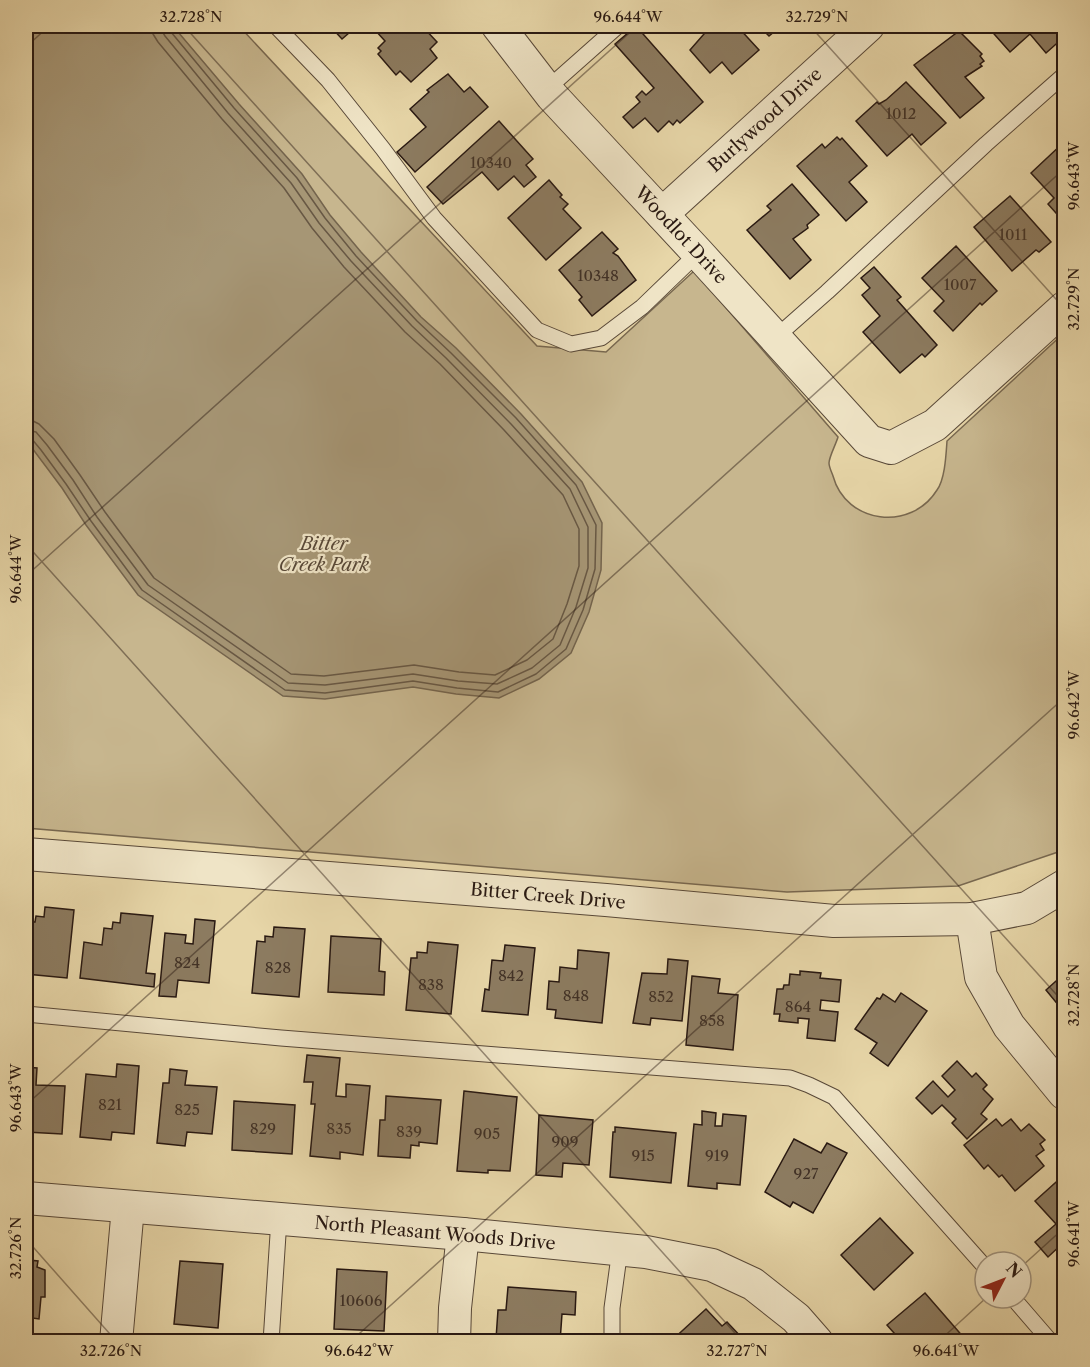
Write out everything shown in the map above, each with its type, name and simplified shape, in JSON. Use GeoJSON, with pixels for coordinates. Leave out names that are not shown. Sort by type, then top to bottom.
{"type":"FeatureCollection","features":[{"type":"Feature","properties":{"kind":"street","name":"Woodlot Drive"},"geometry":{"type":"LineString","coordinates":[[498,26],[546,89],[869,441],[891,448],[935,425],[1065,308]]}},
{"type":"Feature","properties":{"kind":"street","name":"Burlywood Drive"},"geometry":{"type":"LineString","coordinates":[[662,214],[868,26]]}},
{"type":"Feature","properties":{"kind":"street","name":"Bitter Creek Drive"},"geometry":{"type":"LineString","coordinates":[[26,854],[594,899],[834,921],[972,919],[1027,908],[1065,886]]}},
{"type":"Feature","properties":{"kind":"street"},"geometry":{"type":"LineString","coordinates":[[972,919],[981,977],[1009,1026],[1065,1093]]}},
{"type":"Feature","properties":{"kind":"street","name":"North Pleasant Woods Drive"},"geometry":{"type":"LineString","coordinates":[[26,1198],[463,1234],[646,1252],[712,1265],[753,1284],[796,1318],[817,1341]]}},
{"type":"Feature","properties":{"kind":"street"},"geometry":{"type":"LineString","coordinates":[[116,1341],[128,1207]]}},
{"type":"Feature","properties":{"kind":"street"},"geometry":{"type":"LineString","coordinates":[[454,1341],[463,1234]]}},
{"type":"Feature","properties":{"kind":"lane"},"geometry":{"type":"LineString","coordinates":[[276,26],[328,80],[434,218],[537,330],[571,344],[601,338],[642,307],[698,253]]}},
{"type":"Feature","properties":{"kind":"lane"},"geometry":{"type":"LineString","coordinates":[[546,89],[618,26]]}},
{"type":"Feature","properties":{"kind":"lane"},"geometry":{"type":"LineString","coordinates":[[775,338],[986,144],[1065,75]]}},
{"type":"Feature","properties":{"kind":"lane"},"geometry":{"type":"LineString","coordinates":[[26,1014],[281,1038],[790,1078],[834,1097],[973,1253]]}},
{"type":"Feature","properties":{"kind":"lane"},"geometry":{"type":"LineString","coordinates":[[271,1341],[279,1219]]}},
{"type":"Feature","properties":{"kind":"lane"},"geometry":{"type":"LineString","coordinates":[[612,1341],[612,1308],[620,1249]]}},
{"type":"Feature","properties":{"kind":"lane"},"geometry":{"type":"LineString","coordinates":[[1023,1310],[1051,1341]]}},
{"type":"Feature","properties":{"kind":"green space","name":"Bitter Creek Park"},"geometry":{"type":"Polygon","coordinates":[[[26,26],[239,26],[537,346],[606,352],[694,271],[838,437],[829,465],[840,492],[851,504],[865,513],[880,517],[896,517],[912,512],[926,503],[942,480],[947,441],[1064,333],[1064,846],[1058,852],[958,886],[787,892],[26,828],[26,26]]]}},
{"type":"Feature","properties":{"kind":"water"},"geometry":{"type":"Polygon","coordinates":[[[26,26],[173,26],[302,174],[330,215],[361,252],[421,317],[456,348],[521,414],[582,482],[602,523],[601,570],[589,612],[571,653],[539,679],[499,698],[413,687],[325,699],[283,696],[138,595],[26,440],[26,26]]]}},
{"type":"Feature","properties":{"kind":"building"},"geometry":{"type":"Polygon","coordinates":[[[330,26],[357,26],[342,39],[330,26]]]}},
{"type":"Feature","properties":{"kind":"building"},"geometry":{"type":"Polygon","coordinates":[[[379,26],[422,26],[437,42],[430,49],[437,58],[411,82],[400,71],[396,75],[378,54],[381,51],[378,48],[385,41],[375,30],[379,26]]]}},
{"type":"Feature","properties":{"kind":"building"},"geometry":{"type":"Polygon","coordinates":[[[636,26],[703,102],[680,123],[677,120],[673,125],[669,121],[658,132],[645,118],[633,128],[623,117],[640,102],[636,97],[642,91],[646,95],[654,88],[615,44],[636,26]]]}},
{"type":"Feature","properties":{"kind":"building"},"geometry":{"type":"Polygon","coordinates":[[[697,26],[737,26],[759,50],[732,74],[722,62],[710,73],[690,50],[704,34],[697,26]]]}},
{"type":"Feature","properties":{"kind":"building"},"geometry":{"type":"Polygon","coordinates":[[[759,26],[781,26],[769,36],[759,26]]]}},
{"type":"Feature","properties":{"kind":"building"},"geometry":{"type":"Polygon","coordinates":[[[987,26],[1060,26],[1064,30],[1064,37],[1046,53],[1030,34],[1010,52],[987,26]]]}},
{"type":"Feature","properties":{"kind":"building"},"geometry":{"type":"Polygon","coordinates":[[[959,31],[982,54],[980,56],[984,61],[980,64],[982,66],[965,77],[984,98],[960,118],[914,65],[959,31]]]}},
{"type":"Feature","properties":{"kind":"building"},"geometry":{"type":"Polygon","coordinates":[[[448,74],[464,92],[470,87],[488,107],[415,172],[397,152],[426,127],[410,109],[429,92],[427,90],[448,74]]]}},
{"type":"Feature","properties":{"kind":"building"},"geometry":{"type":"Polygon","coordinates":[[[906,82],[946,123],[921,145],[912,134],[887,156],[856,121],[877,102],[879,104],[886,100],[906,82]]]}},
{"type":"Feature","properties":{"kind":"building"},"geometry":{"type":"Polygon","coordinates":[[[499,121],[533,159],[526,165],[536,177],[524,187],[514,176],[498,190],[482,172],[443,204],[427,187],[499,121]]]}},
{"type":"Feature","properties":{"kind":"building"},"geometry":{"type":"Polygon","coordinates":[[[837,137],[840,140],[842,138],[867,166],[849,182],[867,202],[846,221],[797,166],[822,144],[825,148],[837,137]]]}},
{"type":"Feature","properties":{"kind":"building"},"geometry":{"type":"Polygon","coordinates":[[[1063,143],[1064,222],[1048,204],[1054,198],[1031,173],[1063,143]]]}},
{"type":"Feature","properties":{"kind":"building"},"geometry":{"type":"Polygon","coordinates":[[[549,180],[562,195],[560,197],[568,204],[563,209],[581,228],[546,260],[508,218],[549,180]]]}},
{"type":"Feature","properties":{"kind":"building"},"geometry":{"type":"Polygon","coordinates":[[[792,184],[819,215],[807,225],[808,228],[793,239],[811,260],[790,279],[747,230],[771,210],[767,206],[792,184]]]}},
{"type":"Feature","properties":{"kind":"building"},"geometry":{"type":"Polygon","coordinates":[[[1010,196],[1051,242],[1039,252],[1036,250],[1012,271],[974,227],[1010,196]]]}},
{"type":"Feature","properties":{"kind":"building"},"geometry":{"type":"Polygon","coordinates":[[[602,232],[618,249],[613,253],[618,256],[636,280],[592,316],[579,300],[582,297],[559,270],[602,232]]]}},
{"type":"Feature","properties":{"kind":"building"},"geometry":{"type":"Polygon","coordinates":[[[956,246],[997,291],[982,305],[980,303],[953,331],[934,311],[944,301],[922,278],[956,246]]]}},
{"type":"Feature","properties":{"kind":"building"},"geometry":{"type":"Polygon","coordinates":[[[874,267],[901,297],[897,300],[937,345],[925,357],[922,354],[900,373],[863,332],[880,316],[862,295],[870,288],[861,278],[874,267]]]}},
{"type":"Feature","properties":{"kind":"building"},"geometry":{"type":"Polygon","coordinates":[[[45,907],[74,910],[67,978],[26,974],[29,922],[35,922],[36,916],[44,917],[45,907]]]}},
{"type":"Feature","properties":{"kind":"building"},"geometry":{"type":"Polygon","coordinates":[[[121,913],[153,916],[146,973],[155,974],[154,987],[80,978],[84,942],[102,945],[104,928],[112,929],[113,922],[120,923],[121,913]]]}},
{"type":"Feature","properties":{"kind":"building"},"geometry":{"type":"Polygon","coordinates":[[[195,919],[215,921],[209,983],[178,980],[176,997],[159,996],[165,933],[186,935],[185,943],[193,944],[195,919]]]}},
{"type":"Feature","properties":{"kind":"building"},"geometry":{"type":"Polygon","coordinates":[[[274,927],[305,929],[299,997],[252,993],[257,941],[265,942],[265,936],[273,937],[274,927]]]}},
{"type":"Feature","properties":{"kind":"building"},"geometry":{"type":"Polygon","coordinates":[[[331,936],[381,939],[379,971],[385,972],[384,995],[328,992],[331,936]]]}},
{"type":"Feature","properties":{"kind":"building"},"geometry":{"type":"Polygon","coordinates":[[[428,942],[458,945],[451,1014],[406,1010],[411,958],[417,958],[417,952],[427,953],[428,942]]]}},
{"type":"Feature","properties":{"kind":"building"},"geometry":{"type":"Polygon","coordinates":[[[505,945],[535,948],[528,1015],[482,1011],[485,989],[489,990],[492,960],[503,961],[505,945]]]}},
{"type":"Feature","properties":{"kind":"building"},"geometry":{"type":"Polygon","coordinates":[[[578,950],[609,953],[602,1023],[555,1018],[556,1010],[547,1009],[549,981],[559,982],[560,967],[577,969],[578,950]]]}},
{"type":"Feature","properties":{"kind":"building"},"geometry":{"type":"Polygon","coordinates":[[[668,959],[688,961],[682,1021],[651,1018],[650,1025],[633,1023],[642,973],[667,974],[668,959]]]}},
{"type":"Feature","properties":{"kind":"building"},"geometry":{"type":"Polygon","coordinates":[[[800,971],[821,973],[820,978],[841,980],[839,1002],[821,1000],[820,1010],[838,1012],[835,1041],[807,1038],[809,1019],[798,1018],[798,1023],[779,1021],[780,1014],[774,1014],[777,989],[783,989],[784,985],[789,985],[790,974],[800,975],[800,971]]]}},
{"type":"Feature","properties":{"kind":"building"},"geometry":{"type":"Polygon","coordinates":[[[1064,974],[1064,1012],[1046,990],[1064,974]]]}},
{"type":"Feature","properties":{"kind":"building"},"geometry":{"type":"Polygon","coordinates":[[[692,976],[720,979],[718,993],[738,995],[733,1050],[686,1045],[692,976]]]}},
{"type":"Feature","properties":{"kind":"building"},"geometry":{"type":"Polygon","coordinates":[[[901,993],[927,1011],[888,1066],[870,1053],[877,1043],[855,1029],[877,998],[880,999],[883,994],[895,1002],[901,993]]]}},
{"type":"Feature","properties":{"kind":"building"},"geometry":{"type":"Polygon","coordinates":[[[307,1055],[340,1058],[336,1096],[346,1097],[346,1084],[370,1086],[363,1155],[340,1152],[340,1159],[310,1156],[315,1104],[311,1104],[313,1082],[304,1082],[307,1055]]]}},
{"type":"Feature","properties":{"kind":"building"},"geometry":{"type":"Polygon","coordinates":[[[957,1061],[972,1077],[976,1073],[987,1085],[983,1089],[993,1099],[981,1114],[987,1119],[967,1139],[952,1123],[956,1119],[942,1105],[932,1114],[916,1098],[933,1081],[948,1097],[955,1090],[942,1076],[957,1061]]]}},
{"type":"Feature","properties":{"kind":"building"},"geometry":{"type":"Polygon","coordinates":[[[117,1064],[139,1066],[134,1134],[112,1132],[111,1140],[80,1137],[86,1074],[116,1077],[117,1064]]]}},
{"type":"Feature","properties":{"kind":"building"},"geometry":{"type":"Polygon","coordinates":[[[26,1067],[37,1068],[36,1085],[65,1086],[62,1134],[26,1132],[26,1067]]]}},
{"type":"Feature","properties":{"kind":"building"},"geometry":{"type":"Polygon","coordinates":[[[170,1069],[187,1071],[185,1085],[217,1087],[212,1134],[187,1132],[185,1146],[157,1143],[163,1083],[169,1083],[170,1069]]]}},
{"type":"Feature","properties":{"kind":"building"},"geometry":{"type":"Polygon","coordinates":[[[464,1091],[517,1097],[510,1171],[488,1170],[488,1173],[457,1171],[464,1091]]]}},
{"type":"Feature","properties":{"kind":"building"},"geometry":{"type":"Polygon","coordinates":[[[386,1096],[441,1100],[437,1144],[419,1142],[419,1146],[411,1145],[410,1158],[378,1156],[380,1120],[385,1120],[386,1096]]]}},
{"type":"Feature","properties":{"kind":"building"},"geometry":{"type":"Polygon","coordinates":[[[234,1101],[295,1105],[292,1154],[232,1150],[234,1101]]]}},
{"type":"Feature","properties":{"kind":"building"},"geometry":{"type":"Polygon","coordinates":[[[702,1111],[716,1113],[715,1126],[722,1126],[723,1114],[746,1116],[740,1185],[717,1183],[717,1189],[688,1186],[694,1124],[702,1125],[702,1111]]]}},
{"type":"Feature","properties":{"kind":"building"},"geometry":{"type":"Polygon","coordinates":[[[539,1115],[593,1120],[589,1165],[563,1163],[562,1177],[536,1175],[539,1115]]]}},
{"type":"Feature","properties":{"kind":"building"},"geometry":{"type":"Polygon","coordinates":[[[996,1119],[1002,1126],[1011,1119],[1021,1131],[1029,1124],[1045,1140],[1040,1144],[1044,1150],[1036,1156],[1044,1166],[1015,1191],[1002,1175],[999,1177],[988,1165],[984,1169],[964,1145],[996,1119]]]}},
{"type":"Feature","properties":{"kind":"building"},"geometry":{"type":"Polygon","coordinates":[[[615,1127],[676,1133],[671,1183],[610,1177],[615,1127]]]}},
{"type":"Feature","properties":{"kind":"building"},"geometry":{"type":"Polygon","coordinates":[[[794,1139],[821,1153],[827,1143],[847,1153],[813,1213],[793,1202],[790,1207],[765,1192],[794,1139]]]}},
{"type":"Feature","properties":{"kind":"building"},"geometry":{"type":"Polygon","coordinates":[[[1064,1175],[1064,1242],[1048,1257],[1035,1242],[1056,1224],[1035,1201],[1064,1175]]]}},
{"type":"Feature","properties":{"kind":"building"},"geometry":{"type":"Polygon","coordinates":[[[880,1218],[913,1253],[874,1290],[841,1255],[880,1218]]]}},
{"type":"Feature","properties":{"kind":"building"},"geometry":{"type":"Polygon","coordinates":[[[26,1253],[29,1253],[29,1260],[38,1261],[37,1267],[45,1270],[45,1297],[41,1297],[39,1319],[26,1317],[26,1253]]]}},
{"type":"Feature","properties":{"kind":"building"},"geometry":{"type":"Polygon","coordinates":[[[180,1261],[223,1264],[218,1328],[174,1324],[180,1261]]]}},
{"type":"Feature","properties":{"kind":"building"},"geometry":{"type":"Polygon","coordinates":[[[337,1269],[387,1272],[384,1331],[334,1329],[337,1269]]]}},
{"type":"Feature","properties":{"kind":"building"},"geometry":{"type":"Polygon","coordinates":[[[508,1287],[576,1292],[575,1315],[562,1314],[560,1342],[496,1339],[498,1310],[506,1310],[508,1287]]]}},
{"type":"Feature","properties":{"kind":"building"},"geometry":{"type":"Polygon","coordinates":[[[925,1293],[965,1339],[962,1342],[902,1342],[887,1325],[925,1293]]]}},
{"type":"Feature","properties":{"kind":"building"},"geometry":{"type":"Polygon","coordinates":[[[706,1309],[722,1326],[727,1322],[745,1341],[670,1342],[706,1309]]]}}]}
